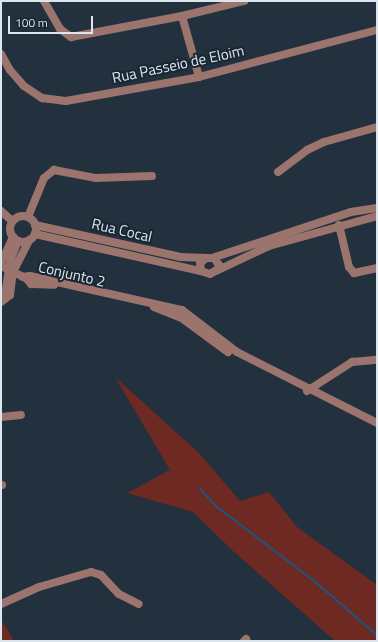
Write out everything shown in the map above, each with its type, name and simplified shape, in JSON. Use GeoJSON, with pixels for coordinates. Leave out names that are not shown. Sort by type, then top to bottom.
{"type":"FeatureCollection","features":[{"type":"Feature","properties":{"kind":"street"},"geometry":{"type":"LineString","coordinates":[[44,1],[60,29],[71,37],[182,16],[244,1]]}},
{"type":"Feature","properties":{"kind":"street"},"geometry":{"type":"LineString","coordinates":[[182,16],[199,77]]}},
{"type":"Feature","properties":{"kind":"street","name":"Rua Passeio de Eloim"},"geometry":{"type":"LineString","coordinates":[[1,54],[10,70],[24,86],[39,96],[54,101],[73,100],[199,77],[377,30]]}},
{"type":"Feature","properties":{"kind":"street"},"geometry":{"type":"LineString","coordinates":[[278,172],[307,150],[324,142],[377,127]]}},
{"type":"Feature","properties":{"kind":"street"},"geometry":{"type":"LineString","coordinates":[[28,217],[44,178],[54,170],[96,178],[152,176]]}},
{"type":"Feature","properties":{"kind":"street","name":"Rua Cocal"},"geometry":{"type":"LineString","coordinates":[[35,225],[180,257],[208,259],[356,211],[377,208]]}},
{"type":"Feature","properties":{"kind":"street"},"geometry":{"type":"LineString","coordinates":[[1,211],[12,222]]}},
{"type":"Feature","properties":{"kind":"street"},"geometry":{"type":"LineString","coordinates":[[216,271],[219,265],[208,259],[200,263],[201,271],[208,274],[216,271],[269,246],[339,225],[377,216]]}},
{"type":"Feature","properties":{"kind":"street"},"geometry":{"type":"LineString","coordinates":[[1,301],[6,289],[6,268],[16,239],[10,227],[16,218],[28,217]]}},
{"type":"Feature","properties":{"kind":"street"},"geometry":{"type":"LineString","coordinates":[[6,268],[32,237],[35,225],[28,217]]}},
{"type":"Feature","properties":{"kind":"street"},"geometry":{"type":"LineString","coordinates":[[339,225],[349,266],[354,273],[377,268]]}},
{"type":"Feature","properties":{"kind":"street"},"geometry":{"type":"LineString","coordinates":[[16,239],[32,237]]}},
{"type":"Feature","properties":{"kind":"street","name":"Rua Cocal"},"geometry":{"type":"LineString","coordinates":[[32,237],[201,271]]}},
{"type":"Feature","properties":{"kind":"street","name":"Conjunto 2"},"geometry":{"type":"LineString","coordinates":[[6,268],[25,277],[187,312],[236,354],[377,423]]}},
{"type":"Feature","properties":{"kind":"street"},"geometry":{"type":"LineString","coordinates":[[308,390],[352,362],[377,360]]}},
{"type":"Feature","properties":{"kind":"street"},"geometry":{"type":"LineString","coordinates":[[1,417],[21,415]]}},
{"type":"Feature","properties":{"kind":"street"},"geometry":{"type":"LineString","coordinates":[[1,604],[39,588],[91,572],[101,575],[119,594],[139,604]]}},
{"type":"Feature","properties":{"kind":"shaded area"},"geometry":{"type":"Polygon","coordinates":[[[115,377],[199,453],[240,501],[269,492],[297,527],[377,585],[377,641],[335,641],[233,551],[193,512],[127,493],[170,470],[115,377]]]}},
{"type":"Feature","properties":{"kind":"shaded area"},"geometry":{"type":"Polygon","coordinates":[[[1,619],[12,637],[13,641],[1,641],[1,619]]]}},
{"type":"Feature","properties":{"kind":"waterway"},"geometry":{"type":"LineString","coordinates":[[200,488],[216,506],[317,583],[377,635]]}}]}
